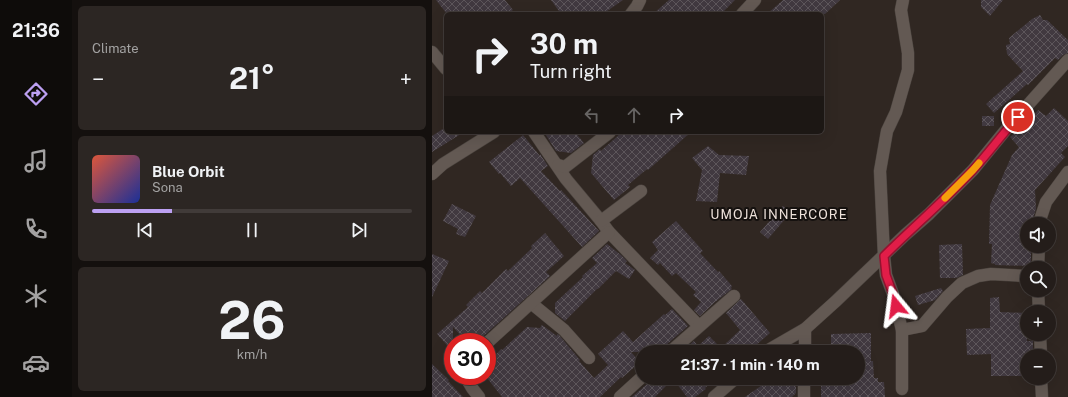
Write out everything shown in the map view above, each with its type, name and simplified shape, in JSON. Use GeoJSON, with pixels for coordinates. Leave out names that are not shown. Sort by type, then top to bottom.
{"type":"FeatureCollection","features":[{"type":"Feature","properties":{"kind":"street"},"geometry":{"type":"LineString","coordinates":[[632,12],[640,0]]}},
{"type":"Feature","properties":{"kind":"street"},"geometry":{"type":"LineString","coordinates":[[744,12],[755,0]]}},
{"type":"Feature","properties":{"kind":"street"},"geometry":{"type":"LineString","coordinates":[[902,389],[902,330],[893,294],[886,275],[880,171],[887,131],[896,112],[908,70],[908,53],[901,10],[903,0]]}},
{"type":"Feature","properties":{"kind":"street"},"geometry":{"type":"LineString","coordinates":[[432,52],[444,67]]}},
{"type":"Feature","properties":{"kind":"street"},"geometry":{"type":"LineString","coordinates":[[777,345],[805,329],[929,214],[973,170],[1068,60]]}},
{"type":"Feature","properties":{"kind":"street"},"geometry":{"type":"LineString","coordinates":[[432,174],[443,164],[490,134]]}},
{"type":"Feature","properties":{"kind":"street"},"geometry":{"type":"LineString","coordinates":[[535,134],[558,165],[566,179],[609,232],[699,326]]}},
{"type":"Feature","properties":{"kind":"street"},"geometry":{"type":"LineString","coordinates":[[558,165],[565,167],[607,134]]}},
{"type":"Feature","properties":{"kind":"street"},"geometry":{"type":"LineString","coordinates":[[1041,217],[1046,202],[1068,172]]}},
{"type":"Feature","properties":{"kind":"street"},"geometry":{"type":"LineString","coordinates":[[601,221],[641,191]]}},
{"type":"Feature","properties":{"kind":"street"},"geometry":{"type":"LineString","coordinates":[[496,335],[609,232]]}},
{"type":"Feature","properties":{"kind":"street"},"geometry":{"type":"LineString","coordinates":[[902,330],[922,326],[947,297],[962,283],[978,276],[992,274],[1020,276]]}},
{"type":"Feature","properties":{"kind":"street"},"geometry":{"type":"LineString","coordinates":[[678,345],[734,296]]}},
{"type":"Feature","properties":{"kind":"street"},"geometry":{"type":"LineString","coordinates":[[531,303],[564,330],[590,358]]}},
{"type":"Feature","properties":{"kind":"street"},"geometry":{"type":"LineString","coordinates":[[804,345],[805,329]]}},
{"type":"Feature","properties":{"kind":"street"},"geometry":{"type":"LineString","coordinates":[[620,397],[635,383]]}},
{"type":"Feature","properties":{"kind":"street"},"geometry":{"type":"LineString","coordinates":[[470,385],[479,397]]}},
{"type":"Feature","properties":{"kind":"street"},"geometry":{"type":"LineString","coordinates":[[714,397],[728,385]]}},
{"type":"Feature","properties":{"kind":"street"},"geometry":{"type":"LineString","coordinates":[[804,385],[804,397]]}},
{"type":"Feature","properties":{"kind":"street"},"geometry":{"type":"LineString","coordinates":[[1041,385],[1042,397]]}},
{"type":"Feature","properties":{"kind":"building"},"geometry":{"type":"Polygon","coordinates":[[[436,0],[505,0],[513,10],[510,12],[445,12],[436,0]]]}},
{"type":"Feature","properties":{"kind":"building"},"geometry":{"type":"Polygon","coordinates":[[[551,0],[623,0],[606,12],[560,12],[551,0]]]}},
{"type":"Feature","properties":{"kind":"building"},"geometry":{"type":"Polygon","coordinates":[[[669,0],[735,0],[723,12],[655,12],[669,0]]]}},
{"type":"Feature","properties":{"kind":"building"},"geometry":{"type":"Polygon","coordinates":[[[783,0],[840,0],[825,14],[824,12],[769,12],[783,0]]]}},
{"type":"Feature","properties":{"kind":"building"},"geometry":{"type":"Polygon","coordinates":[[[981,0],[1003,0],[990,16],[981,7],[981,0]]]}},
{"type":"Feature","properties":{"kind":"building"},"geometry":{"type":"Polygon","coordinates":[[[1040,15],[1043,20],[1047,20],[1068,40],[1068,53],[1063,55],[1058,60],[1055,58],[1028,85],[1027,84],[994,113],[986,104],[1023,71],[1007,54],[1006,45],[1010,44],[1009,38],[1032,19],[1040,15]]]}},
{"type":"Feature","properties":{"kind":"building"},"geometry":{"type":"Polygon","coordinates":[[[1054,108],[1068,121],[1068,146],[1061,153],[1065,157],[1035,190],[1036,209],[1034,217],[1020,217],[1020,253],[1031,253],[1031,261],[1020,261],[1020,266],[995,265],[991,263],[992,244],[989,244],[990,205],[1012,155],[1019,147],[1010,137],[1038,110],[1046,116],[1054,108]]]}},
{"type":"Feature","properties":{"kind":"building"},"geometry":{"type":"Polygon","coordinates":[[[982,116],[994,116],[994,126],[982,126],[982,116]]]}},
{"type":"Feature","properties":{"kind":"building"},"geometry":{"type":"Polygon","coordinates":[[[444,128],[444,134],[461,134],[432,152],[432,136],[444,128]]]}},
{"type":"Feature","properties":{"kind":"building"},"geometry":{"type":"Polygon","coordinates":[[[545,134],[577,134],[584,143],[571,153],[556,151],[545,134]]]}},
{"type":"Feature","properties":{"kind":"building"},"geometry":{"type":"Polygon","coordinates":[[[620,134],[689,134],[648,170],[647,169],[628,185],[630,187],[614,200],[591,173],[593,155],[600,149],[601,151],[620,134]]]}},
{"type":"Feature","properties":{"kind":"building"},"geometry":{"type":"Polygon","coordinates":[[[523,135],[540,156],[540,154],[548,166],[541,171],[599,231],[582,247],[520,178],[511,186],[489,162],[523,135]]]}},
{"type":"Feature","properties":{"kind":"building"},"geometry":{"type":"Polygon","coordinates":[[[708,146],[719,155],[749,156],[746,175],[720,173],[717,202],[696,201],[702,170],[692,158],[708,146]]]}},
{"type":"Feature","properties":{"kind":"building"},"geometry":{"type":"Polygon","coordinates":[[[452,204],[476,216],[465,237],[456,234],[458,229],[443,221],[452,204]]]}},
{"type":"Feature","properties":{"kind":"building"},"geometry":{"type":"Polygon","coordinates":[[[783,206],[791,212],[768,239],[760,232],[783,206]]]}},
{"type":"Feature","properties":{"kind":"building"},"geometry":{"type":"Polygon","coordinates":[[[676,221],[703,251],[700,253],[732,286],[732,289],[700,316],[694,310],[701,302],[693,295],[696,292],[676,273],[672,276],[660,263],[658,265],[650,258],[658,250],[652,242],[676,221]]]}},
{"type":"Feature","properties":{"kind":"building"},"geometry":{"type":"Polygon","coordinates":[[[545,233],[564,256],[546,272],[550,276],[487,333],[459,333],[453,327],[453,333],[444,333],[444,342],[437,334],[468,307],[466,305],[480,291],[482,293],[506,269],[508,271],[532,248],[531,246],[545,233]]]}},
{"type":"Feature","properties":{"kind":"building"},"geometry":{"type":"Polygon","coordinates":[[[607,244],[627,261],[625,263],[635,270],[629,279],[616,271],[565,321],[555,313],[555,303],[597,263],[592,258],[607,244]]]}},
{"type":"Feature","properties":{"kind":"building"},"geometry":{"type":"Polygon","coordinates":[[[962,244],[963,275],[956,278],[940,278],[939,245],[962,244]]]}},
{"type":"Feature","properties":{"kind":"building"},"geometry":{"type":"Polygon","coordinates":[[[432,254],[449,261],[432,297],[432,254]]]}},
{"type":"Feature","properties":{"kind":"building"},"geometry":{"type":"Polygon","coordinates":[[[941,288],[943,291],[935,300],[918,305],[915,296],[941,288]]]}},
{"type":"Feature","properties":{"kind":"building"},"geometry":{"type":"Polygon","coordinates":[[[999,297],[1000,312],[1020,313],[1020,341],[1033,341],[1033,349],[1020,349],[1020,376],[991,376],[991,354],[967,355],[966,329],[990,328],[990,298],[999,297]]]}},
{"type":"Feature","properties":{"kind":"building"},"geometry":{"type":"Polygon","coordinates":[[[741,299],[770,333],[756,345],[724,345],[740,330],[726,313],[741,299]]]}},
{"type":"Feature","properties":{"kind":"building"},"geometry":{"type":"Polygon","coordinates":[[[672,309],[688,326],[666,345],[635,345],[635,352],[631,352],[635,356],[635,366],[622,378],[621,377],[600,397],[502,397],[493,385],[496,385],[496,354],[527,327],[540,328],[542,325],[557,336],[557,334],[559,335],[594,378],[608,365],[598,354],[623,331],[633,342],[664,314],[665,315],[672,309]]]}},
{"type":"Feature","properties":{"kind":"building"},"geometry":{"type":"Polygon","coordinates":[[[871,333],[871,361],[873,361],[874,378],[878,378],[878,382],[884,382],[885,397],[821,397],[821,385],[865,385],[865,345],[831,345],[831,334],[871,333]]]}},
{"type":"Feature","properties":{"kind":"building"},"geometry":{"type":"Polygon","coordinates":[[[709,336],[718,345],[699,345],[709,336]]]}},
{"type":"Feature","properties":{"kind":"building"},"geometry":{"type":"Polygon","coordinates":[[[694,341],[697,345],[689,345],[694,341]]]}},
{"type":"Feature","properties":{"kind":"building"},"geometry":{"type":"Polygon","coordinates":[[[432,364],[444,375],[444,385],[452,385],[463,397],[432,397],[432,364]]]}},
{"type":"Feature","properties":{"kind":"building"},"geometry":{"type":"Polygon","coordinates":[[[646,385],[667,385],[655,397],[632,397],[646,385]]]}},
{"type":"Feature","properties":{"kind":"building"},"geometry":{"type":"Polygon","coordinates":[[[678,385],[708,385],[705,388],[706,389],[695,397],[687,397],[678,385]]]}},
{"type":"Feature","properties":{"kind":"building"},"geometry":{"type":"Polygon","coordinates":[[[762,385],[794,385],[796,387],[796,393],[792,397],[745,397],[762,385]]]}},
{"type":"Feature","properties":{"kind":"slow traffic"},"geometry":{"type":"LineString","coordinates":[[945,198],[979,163]]}},
{"type":"Feature","properties":{"kind":"district","name":"UMOJA INNERCORE"},"geometry":{"type":"Point","coordinates":[779,214]}},
{"type":"Feature","properties":{"kind":"route"},"geometry":{"type":"LineString","coordinates":[[896,306],[886,275],[884,256],[973,170],[1018,117]]}}]}
